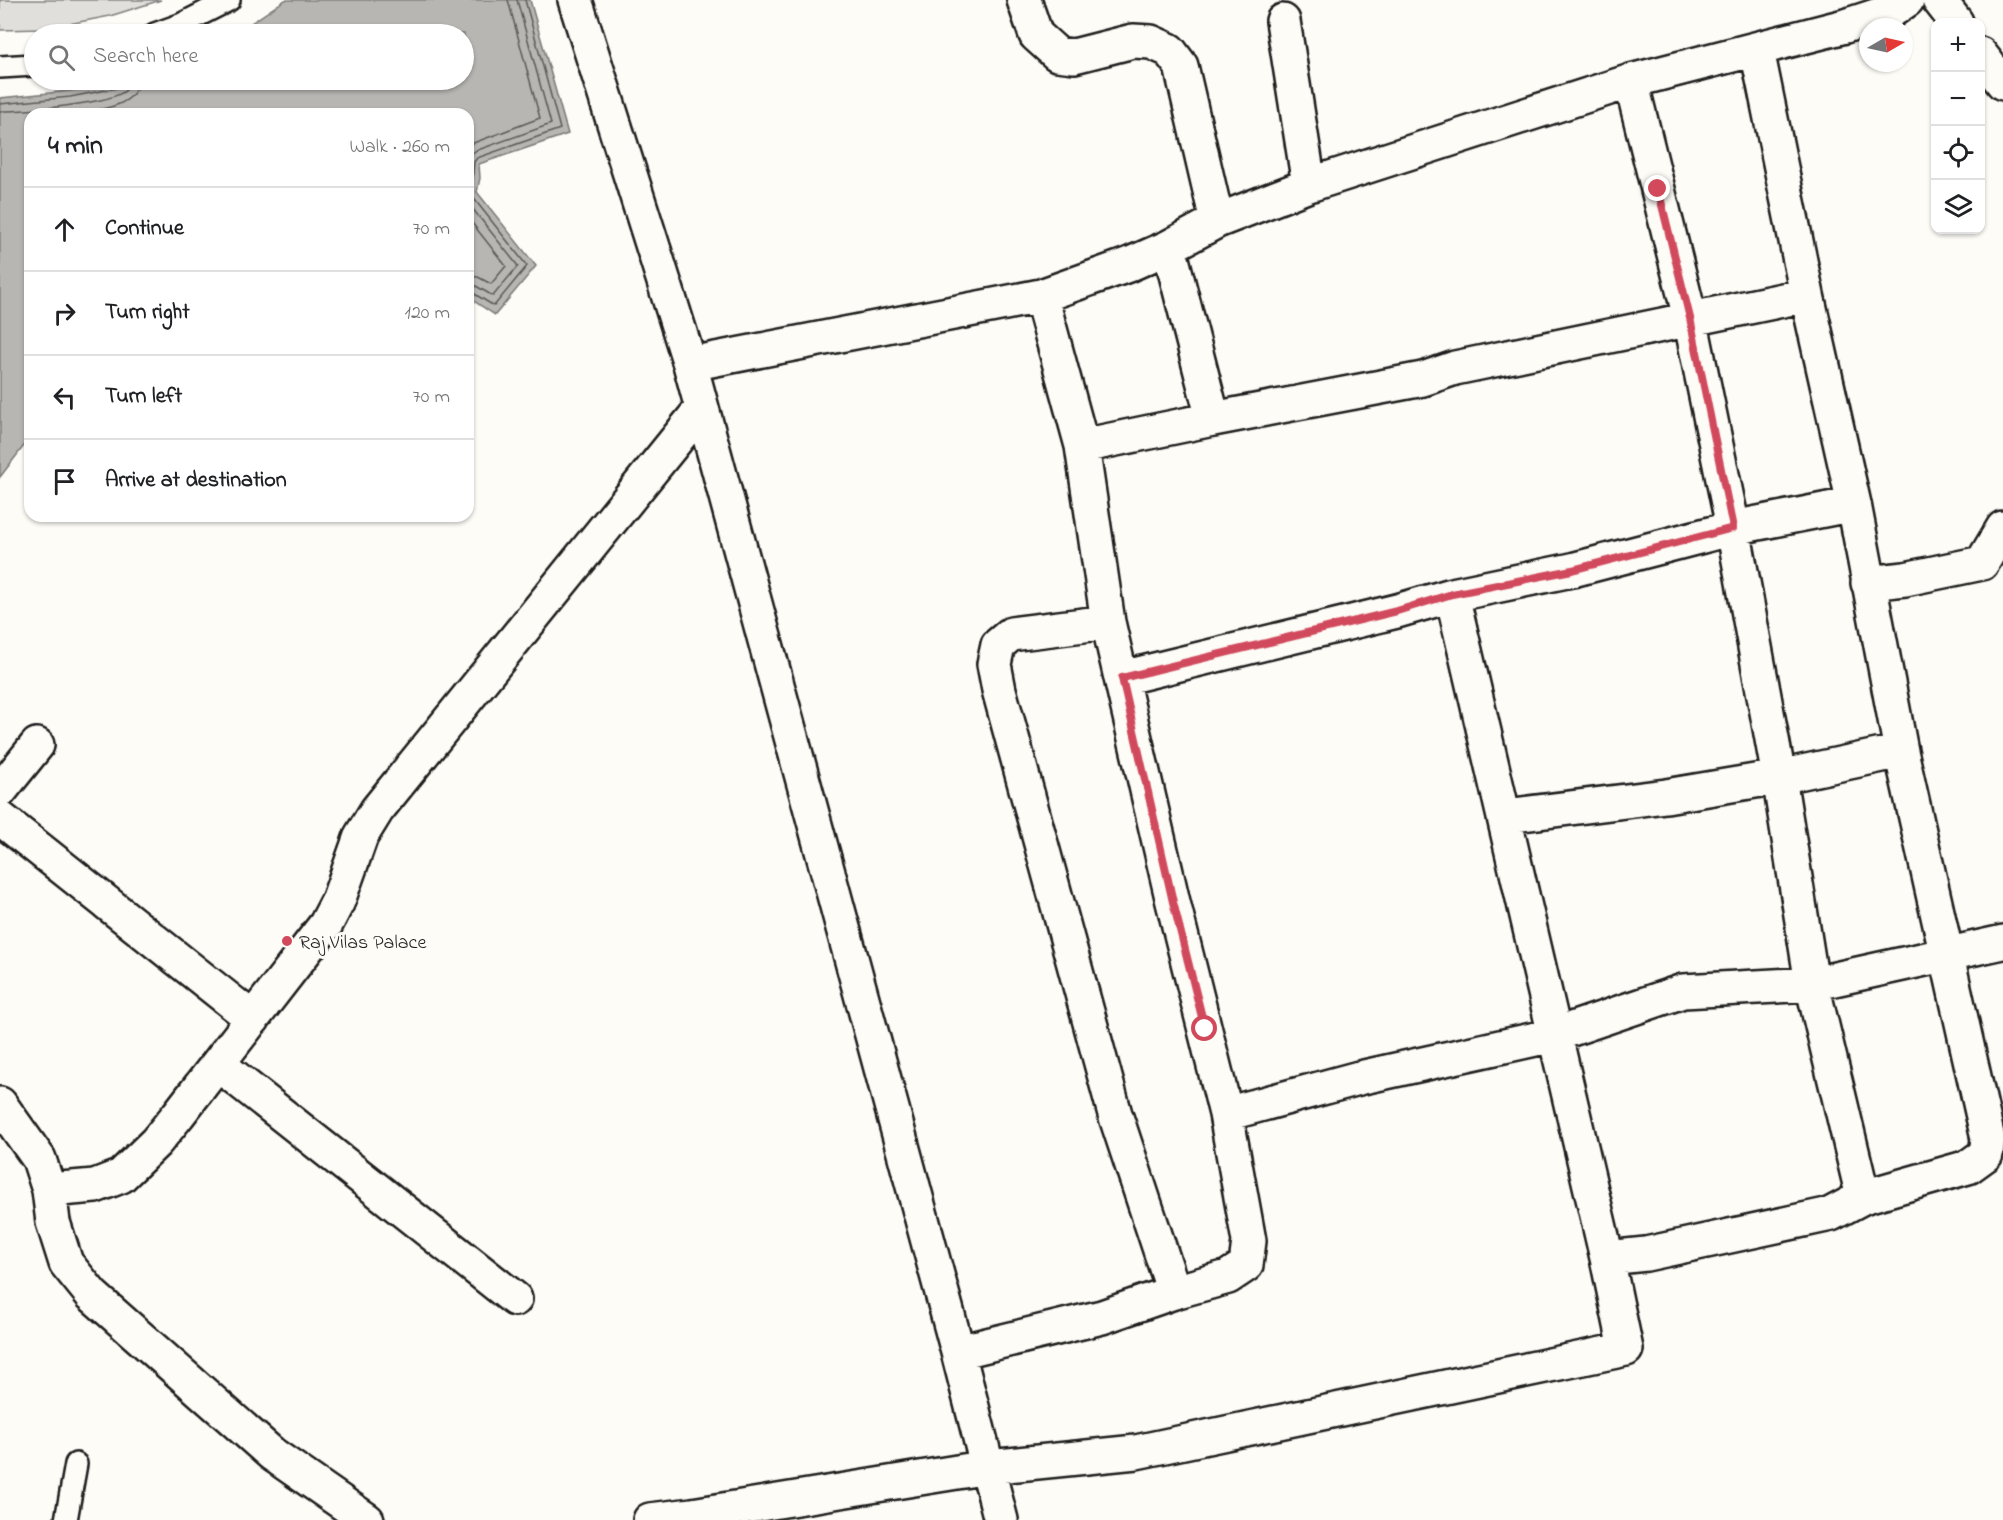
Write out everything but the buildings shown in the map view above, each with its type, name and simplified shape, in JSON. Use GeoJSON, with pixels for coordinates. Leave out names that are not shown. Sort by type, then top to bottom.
{"type":"FeatureCollection","features":[{"type":"Feature","properties":{"kind":"street"},"geometry":{"type":"LineString","coordinates":[[574,0],[690,364],[958,1352],[1001,1520]]}},
{"type":"Feature","properties":{"kind":"street"},"geometry":{"type":"LineString","coordinates":[[1024,0],[1036,35],[1057,54],[1074,56],[1133,41],[1151,42],[1169,50],[1181,66],[1218,221]]}},
{"type":"Feature","properties":{"kind":"street"},"geometry":{"type":"LineString","coordinates":[[690,364],[1041,296],[1128,265],[1169,247],[1218,221],[1309,185],[1631,81],[1757,50],[1891,11],[1907,0]]}},
{"type":"Feature","properties":{"kind":"street"},"geometry":{"type":"LineString","coordinates":[[1939,0],[1953,18]]}},
{"type":"Feature","properties":{"kind":"street"},"geometry":{"type":"LineString","coordinates":[[1283,21],[1309,185]]}},
{"type":"Feature","properties":{"kind":"street"},"geometry":{"type":"LineString","coordinates":[[1607,1258],[1646,1254],[1831,1214],[1863,1197],[1968,1167],[1986,1154],[1988,1139],[1901,751],[1854,504],[1807,295],[1757,50]]}},
{"type":"Feature","properties":{"kind":"street"},"geometry":{"type":"LineString","coordinates":[[1985,60],[2003,83]]}},
{"type":"Feature","properties":{"kind":"street"},"geometry":{"type":"LineString","coordinates":[[1631,81],[1690,318],[1733,528],[1779,777],[1812,984],[1863,1197]]}},
{"type":"Feature","properties":{"kind":"street"},"geometry":{"type":"LineString","coordinates":[[1169,247],[1214,419]]}},
{"type":"Feature","properties":{"kind":"street"},"geometry":{"type":"LineString","coordinates":[[1082,446],[1423,379],[1455,368],[1807,295]]}},
{"type":"Feature","properties":{"kind":"street"},"geometry":{"type":"LineString","coordinates":[[958,1352],[1102,1317],[1174,1292],[1228,1277],[1246,1265],[1249,1241],[1226,1114],[1173,902],[1108,622],[1082,446],[1041,296]]}},
{"type":"Feature","properties":{"kind":"street"},"geometry":{"type":"LineString","coordinates":[[49,1190],[95,1186],[122,1176],[156,1142],[326,924],[338,902],[361,836],[377,810],[702,408]]}},
{"type":"Feature","properties":{"kind":"street"},"geometry":{"type":"LineString","coordinates":[[1122,678],[1397,611],[1452,594],[1572,570],[1733,528],[1854,504]]}},
{"type":"Feature","properties":{"kind":"street"},"geometry":{"type":"LineString","coordinates":[[1868,583],[1905,579],[1982,563],[2003,528]]}},
{"type":"Feature","properties":{"kind":"street"},"geometry":{"type":"LineString","coordinates":[[650,1520],[988,1467],[1136,1452],[1626,1349],[1607,1258],[1452,594]]}},
{"type":"Feature","properties":{"kind":"street"},"geometry":{"type":"LineString","coordinates":[[1108,622],[1011,634],[998,645],[994,664],[999,690],[1115,1114],[1174,1292]]}},
{"type":"Feature","properties":{"kind":"street"},"geometry":{"type":"LineString","coordinates":[[0,790],[37,745]]}},
{"type":"Feature","properties":{"kind":"street"},"geometry":{"type":"LineString","coordinates":[[1505,816],[1666,796],[1779,777],[1901,751]]}},
{"type":"Feature","properties":{"kind":"street"},"geometry":{"type":"LineString","coordinates":[[0,818],[253,1018]]}},
{"type":"Feature","properties":{"kind":"street"},"geometry":{"type":"LineString","coordinates":[[1226,1114],[1359,1078],[1554,1035],[1683,991],[1812,984],[2003,942]]}},
{"type":"Feature","properties":{"kind":"street"},"geometry":{"type":"LineString","coordinates":[[218,1064],[515,1299]]}},
{"type":"Feature","properties":{"kind":"street"},"geometry":{"type":"LineString","coordinates":[[0,1104],[39,1159],[49,1190],[53,1222],[66,1263],[92,1295],[272,1454],[367,1520]]}},
{"type":"Feature","properties":{"kind":"lane"},"geometry":{"type":"LineString","coordinates":[[182,24],[229,0]]}},
{"type":"Feature","properties":{"kind":"lane"},"geometry":{"type":"LineString","coordinates":[[0,67],[24,66]]}},
{"type":"Feature","properties":{"kind":"lane"},"geometry":{"type":"LineString","coordinates":[[66,1520],[76,1464]]}},
{"type":"Feature","properties":{"kind":"shaded area"},"geometry":{"type":"Polygon","coordinates":[[[0,0],[161,0],[110,16],[69,24],[24,24],[24,29],[0,30],[0,0]]]}},
{"type":"Feature","properties":{"kind":"water"},"geometry":{"type":"Polygon","coordinates":[[[285,0],[530,0],[568,134],[479,164],[480,178],[477,192],[536,266],[495,315],[474,301],[474,108],[24,108],[24,446],[0,477],[0,98],[74,90],[474,90],[474,24],[250,24],[285,0]]]}},
{"type":"Feature","properties":{"kind":"place","name":"Raj Vilas Palace"},"geometry":{"type":"Point","coordinates":[287,941]}},
{"type":"Feature","properties":{"kind":"route"},"geometry":{"type":"LineString","coordinates":[[1205,1029],[1173,902],[1122,678],[1397,611],[1452,594],[1572,570],[1733,528],[1690,318],[1658,189]]}}]}
